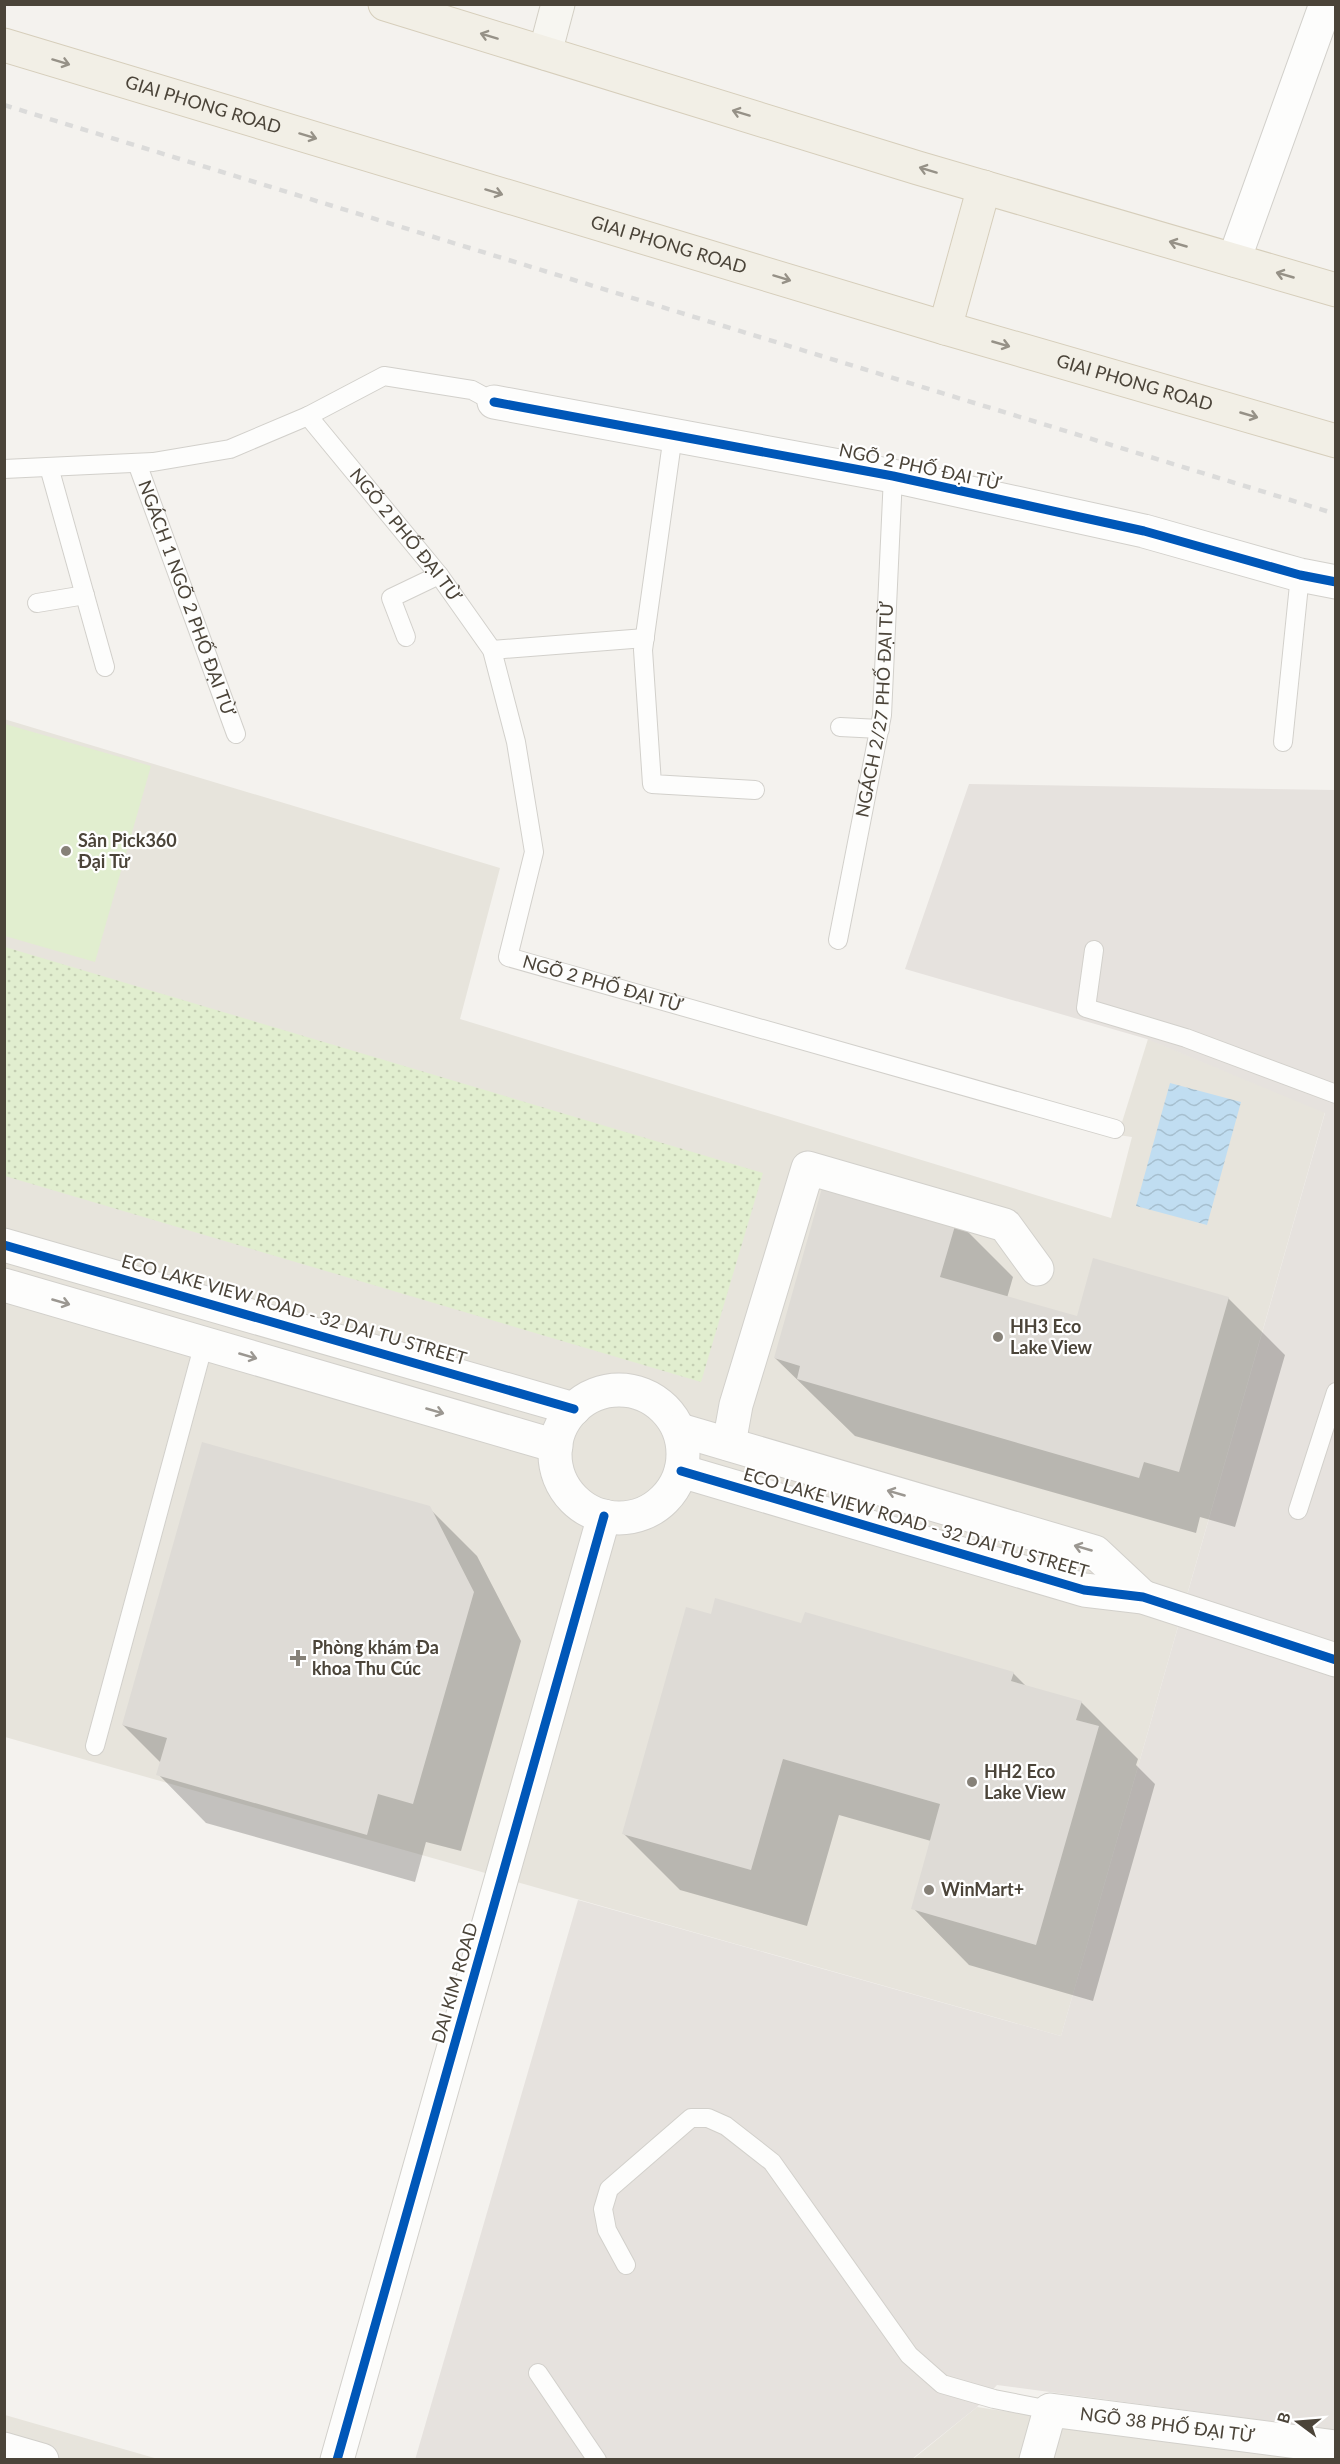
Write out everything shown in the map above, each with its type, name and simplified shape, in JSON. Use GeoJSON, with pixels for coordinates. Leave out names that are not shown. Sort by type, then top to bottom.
{"type":"FeatureCollection","features":[{"type":"Feature","properties":{"kind":"main road"},"geometry":{"type":"LineString","coordinates":[[385,4],[984,187],[1335,290]]}},
{"type":"Feature","properties":{"kind":"main road","name":"GIAI PHONG ROAD"},"geometry":{"type":"LineString","coordinates":[[4,45],[945,328],[1335,441]]}},
{"type":"Feature","properties":{"kind":"main road"},"geometry":{"type":"LineString","coordinates":[[945,328],[984,187]]}},
{"type":"Feature","properties":{"kind":"street"},"geometry":{"type":"LineString","coordinates":[[545,53],[558,4]]}},
{"type":"Feature","properties":{"kind":"street"},"geometry":{"type":"LineString","coordinates":[[1234,260],[1326,4]]}},
{"type":"Feature","properties":{"kind":"street","name":"NGÕ 2 PHỐ ĐẠI TỪ"},"geometry":{"type":"LineString","coordinates":[[494,402],[892,477],[1144,531],[1300,576],[1335,582]]}},
{"type":"Feature","properties":{"kind":"street"},"geometry":{"type":"LineString","coordinates":[[729,1444],[736,1405],[808,1168],[1005,1225],[1037,1269]]}},
{"type":"Feature","properties":{"kind":"street","name":"ECO LAKE VIEW ROAD - 32 DAI TU STREET"},"geometry":{"type":"LineString","coordinates":[[4,1245],[573,1409]]}},
{"type":"Feature","properties":{"kind":"street"},"geometry":{"type":"LineString","coordinates":[[4,1286],[556,1446]]}},
{"type":"Feature","properties":{"kind":"street"},"geometry":{"type":"LineString","coordinates":[[611,1390],[633,1390],[653,1398],[668,1412],[680,1430],[683,1450],[681,1470],[673,1489],[660,1503],[643,1513],[624,1518],[604,1516],[587,1509],[573,1497],[562,1482],[556,1465],[556,1446],[565,1420],[573,1409],[591,1396],[611,1390]]}},
{"type":"Feature","properties":{"kind":"street","name":"ECO LAKE VIEW ROAD - 32 DAI TU STREET"},"geometry":{"type":"LineString","coordinates":[[680,1430],[1095,1552],[1152,1600]]}},
{"type":"Feature","properties":{"kind":"street","name":"ECO LAKE VIEW ROAD - 32 DAI TU STREET"},"geometry":{"type":"LineString","coordinates":[[681,1470],[1084,1590],[1152,1600]]}},
{"type":"Feature","properties":{"kind":"street","name":"DAI KIM ROAD"},"geometry":{"type":"LineString","coordinates":[[337,2460],[604,1516]]}},
{"type":"Feature","properties":{"kind":"street"},"geometry":{"type":"LineString","coordinates":[[1152,1600],[1335,1660]]}},
{"type":"Feature","properties":{"kind":"street"},"geometry":{"type":"LineString","coordinates":[[1035,2460],[1050,2410]]}},
{"type":"Feature","properties":{"kind":"street","name":"NGÕ 38 PHỐ ĐẠI TỪ"},"geometry":{"type":"LineString","coordinates":[[1050,2410],[1288,2450],[1335,2447]]}},
{"type":"Feature","properties":{"kind":"street"},"geometry":{"type":"LineString","coordinates":[[4,2449],[42,2460]]}},
{"type":"Feature","properties":{"kind":"lane","name":"NGÕ 2 PHỐ ĐẠI TỪ"},"geometry":{"type":"LineString","coordinates":[[4,469],[137,463],[230,449],[308,416],[384,376],[472,390],[494,402]]}},
{"type":"Feature","properties":{"kind":"lane","name":"NGÕ 2 PHỐ ĐẠI TỪ"},"geometry":{"type":"LineString","coordinates":[[308,416],[439,575],[492,650],[516,742],[534,852],[508,957],[1115,1129]]}},
{"type":"Feature","properties":{"kind":"lane"},"geometry":{"type":"LineString","coordinates":[[673,435],[643,650],[652,784],[755,790]]}},
{"type":"Feature","properties":{"kind":"lane","name":"NGÁCH 1 NGÕ 2 PHỐ ĐẠI TỪ"},"geometry":{"type":"LineString","coordinates":[[137,463],[236,734]]}},
{"type":"Feature","properties":{"kind":"lane"},"geometry":{"type":"LineString","coordinates":[[49,467],[105,667]]}},
{"type":"Feature","properties":{"kind":"lane","name":"NGÁCH 2/27 PHỐ ĐẠI TỪ"},"geometry":{"type":"LineString","coordinates":[[838,940],[880,729],[885,681],[892,477]]}},
{"type":"Feature","properties":{"kind":"lane"},"geometry":{"type":"LineString","coordinates":[[406,637],[391,598],[439,575]]}},
{"type":"Feature","properties":{"kind":"lane"},"geometry":{"type":"LineString","coordinates":[[1283,742],[1300,576]]}},
{"type":"Feature","properties":{"kind":"lane"},"geometry":{"type":"LineString","coordinates":[[37,603],[85,595]]}},
{"type":"Feature","properties":{"kind":"lane"},"geometry":{"type":"LineString","coordinates":[[492,650],[645,638]]}},
{"type":"Feature","properties":{"kind":"lane"},"geometry":{"type":"LineString","coordinates":[[840,727],[880,729]]}},
{"type":"Feature","properties":{"kind":"lane"},"geometry":{"type":"LineString","coordinates":[[1094,950],[1086,1008],[1186,1038],[1335,1094]]}},
{"type":"Feature","properties":{"kind":"lane"},"geometry":{"type":"LineString","coordinates":[[95,1746],[204,1343]]}},
{"type":"Feature","properties":{"kind":"lane"},"geometry":{"type":"LineString","coordinates":[[1298,1510],[1335,1392]]}},
{"type":"Feature","properties":{"kind":"lane"},"geometry":{"type":"LineString","coordinates":[[626,2265],[607,2230],[603,2210],[609,2189],[691,2118],[708,2118],[726,2126],[772,2162],[909,2355],[942,2384],[994,2399],[1050,2410]]}},
{"type":"Feature","properties":{"kind":"lane"},"geometry":{"type":"LineString","coordinates":[[538,2373],[597,2460]]}},
{"type":"Feature","properties":{"kind":"shaded area"},"geometry":{"type":"Polygon","coordinates":[[[4,719],[500,868],[460,1019],[1111,1218],[1132,1137],[1118,1135],[1148,1039],[1325,1112],[1061,2036],[5,1737],[4,719]]]}},
{"type":"Feature","properties":{"kind":"shaded area"},"geometry":{"type":"Polygon","coordinates":[[[969,784],[1335,790],[1335,2430],[997,2385],[977,2407],[912,2459],[415,2460],[578,1900],[1061,2036],[1325,1113],[1147,1039],[905,969],[969,784]]]}},
{"type":"Feature","properties":{"kind":"shaded area"},"geometry":{"type":"Polygon","coordinates":[[[977,2407],[1322,2459],[912,2460],[977,2407]]]}},
{"type":"Feature","properties":{"kind":"shaded area"},"geometry":{"type":"Polygon","coordinates":[[[5,2415],[158,2459],[5,2459],[5,2415]]]}},
{"type":"Feature","properties":{"kind":"green space","name":"Sân Pick360 Đại Từ"},"geometry":{"type":"Polygon","coordinates":[[[5,724],[151,766],[95,962],[5,936],[5,724]]]}},
{"type":"Feature","properties":{"kind":"green space"},"geometry":{"type":"Polygon","coordinates":[[[5,947],[763,1173],[701,1382],[5,1176],[5,947]]]}},
{"type":"Feature","properties":{"kind":"water"},"geometry":{"type":"Polygon","coordinates":[[[1170,1083],[1241,1102],[1207,1225],[1136,1206],[1170,1083]]]}},
{"type":"Feature","properties":{"kind":"building","name":"HH3 Eco Lake View"},"geometry":{"type":"Polygon","coordinates":[[[824,1181],[957,1219],[940,1277],[1077,1316],[1093,1258],[1229,1297],[1179,1472],[1144,1462],[1139,1478],[797,1379],[800,1366],[774,1358],[824,1181]]]}},
{"type":"Feature","properties":{"kind":"building","name":"Phòng khám Đa khoa Thu Cúc"},"geometry":{"type":"Polygon","coordinates":[[[202,1442],[430,1506],[474,1592],[413,1804],[378,1794],[367,1835],[156,1775],[167,1738],[122,1725],[202,1442]]]}},
{"type":"Feature","properties":{"kind":"building","name":"HH2 Eco Lake View"},"geometry":{"type":"Polygon","coordinates":[[[715,1598],[801,1623],[805,1612],[1014,1672],[1011,1681],[1082,1701],[1076,1720],[1099,1726],[1036,1945],[911,1909],[940,1804],[783,1759],[751,1870],[622,1834],[686,1607],[711,1614],[715,1598]]]}},
{"type":"Feature","properties":{"kind":"railway"},"geometry":{"type":"LineString","coordinates":[[4,105],[1336,514]]}},
{"type":"Feature","properties":{"kind":"cycle path"},"geometry":{"type":"LineString","coordinates":[[494,402],[893,476],[1144,531],[1300,575],[1336,582]]}},
{"type":"Feature","properties":{"kind":"cycle path"},"geometry":{"type":"LineString","coordinates":[[4,1245],[574,1409]]}},
{"type":"Feature","properties":{"kind":"cycle path"},"geometry":{"type":"LineString","coordinates":[[681,1471],[1084,1590],[1143,1597],[1336,1660]]}},
{"type":"Feature","properties":{"kind":"cycle path"},"geometry":{"type":"LineString","coordinates":[[337,2460],[604,1516]]}},
{"type":"Feature","properties":{"kind":"place","name":"Sân Pick360 Đại Từ"},"geometry":{"type":"Point","coordinates":[66,851]}},
{"type":"Feature","properties":{"kind":"place","name":"HH3 Eco Lake View"},"geometry":{"type":"Point","coordinates":[998,1337]}},
{"type":"Feature","properties":{"kind":"place","name":"Phòng khám Đa khoa Thu Cúc"},"geometry":{"type":"Point","coordinates":[298,1658]}},
{"type":"Feature","properties":{"kind":"place","name":"HH2 Eco Lake View"},"geometry":{"type":"Point","coordinates":[972,1782]}},
{"type":"Feature","properties":{"kind":"place","name":"WinMart+"},"geometry":{"type":"Point","coordinates":[929,1890]}}]}
